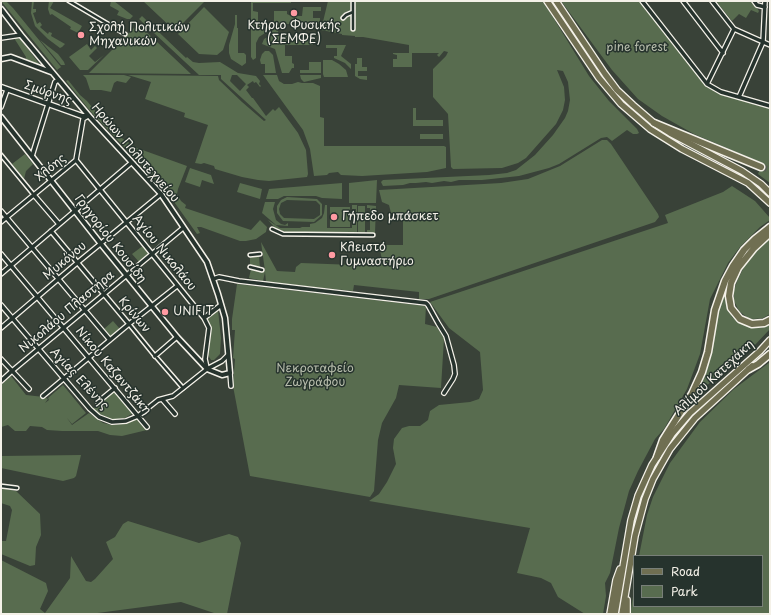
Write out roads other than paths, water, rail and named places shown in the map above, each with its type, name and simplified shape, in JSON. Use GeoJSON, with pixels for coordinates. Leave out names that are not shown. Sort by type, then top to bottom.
{"type":"FeatureCollection","features":[{"type":"Feature","properties":{"kind":"highway"},"geometry":{"type":"LineString","coordinates":[[654,123],[667,127],[761,167]]}},
{"type":"Feature","properties":{"kind":"highway"},"geometry":{"type":"LineString","coordinates":[[770,227],[767,233],[738,268],[731,283],[729,296],[731,308],[740,319],[752,324],[764,323],[770,320]]}},
{"type":"Feature","properties":{"kind":"highway"},"geometry":{"type":"LineString","coordinates":[[657,457],[664,440],[692,394],[702,372],[708,352],[715,310],[725,281],[744,250],[767,233]]}},
{"type":"Feature","properties":{"kind":"highway"},"geometry":{"type":"LineString","coordinates":[[749,369],[770,354]]}},
{"type":"Feature","properties":{"kind":"main road"},"geometry":{"type":"LineString","coordinates":[[547,1],[604,85],[634,116],[650,129],[673,144],[748,183],[770,202]]}},
{"type":"Feature","properties":{"kind":"main road"},"geometry":{"type":"LineString","coordinates":[[556,1],[617,90],[654,123],[686,142],[742,171],[761,184],[770,193]]}},
{"type":"Feature","properties":{"kind":"main road","name":"Αλίμου Κατεχάκη"},"geometry":{"type":"LineString","coordinates":[[615,614],[629,531],[638,496],[657,457],[672,434],[690,413],[760,351],[770,340]]}},
{"type":"Feature","properties":{"kind":"main road","name":"Αλίμου Κατεχάκη"},"geometry":{"type":"LineString","coordinates":[[622,614],[640,515],[653,479],[663,461],[678,438],[695,418],[770,350]]}},
{"type":"Feature","properties":{"kind":"main road"},"geometry":{"type":"LineString","coordinates":[[610,614],[616,580],[624,562]]}},
{"type":"Feature","properties":{"kind":"main road"},"geometry":{"type":"LineString","coordinates":[[627,584],[627,614]]}},
{"type":"Feature","properties":{"kind":"street"},"geometry":{"type":"LineString","coordinates":[[69,1],[125,34]]}},
{"type":"Feature","properties":{"kind":"street"},"geometry":{"type":"LineString","coordinates":[[353,1],[353,29]]}},
{"type":"Feature","properties":{"kind":"street"},"geometry":{"type":"LineString","coordinates":[[642,1],[707,84],[721,92],[769,105],[770,100]]}},
{"type":"Feature","properties":{"kind":"street"},"geometry":{"type":"LineString","coordinates":[[683,1],[723,53]]}},
{"type":"Feature","properties":{"kind":"street"},"geometry":{"type":"LineString","coordinates":[[712,1],[734,30],[770,45]]}},
{"type":"Feature","properties":{"kind":"street"},"geometry":{"type":"LineString","coordinates":[[754,1],[757,5],[765,7]]}},
{"type":"Feature","properties":{"kind":"street"},"geometry":{"type":"LineString","coordinates":[[739,97],[763,42],[765,1]]}},
{"type":"Feature","properties":{"kind":"street","name":"Ηρώων Πολυτεχνείου"},"geometry":{"type":"LineString","coordinates":[[1,9],[89,116],[161,194],[207,262],[221,305],[227,332],[230,373]]}},
{"type":"Feature","properties":{"kind":"street"},"geometry":{"type":"LineString","coordinates":[[343,18],[353,12]]}},
{"type":"Feature","properties":{"kind":"street"},"geometry":{"type":"LineString","coordinates":[[707,84],[734,30]]}},
{"type":"Feature","properties":{"kind":"street"},"geometry":{"type":"LineString","coordinates":[[1,38],[21,34]]}},
{"type":"Feature","properties":{"kind":"street"},"geometry":{"type":"LineString","coordinates":[[1,59],[11,57],[52,72]]}},
{"type":"Feature","properties":{"kind":"street"},"geometry":{"type":"LineString","coordinates":[[32,156],[55,82],[58,80]]}},
{"type":"Feature","properties":{"kind":"street","name":"Σμύρνης"},"geometry":{"type":"LineString","coordinates":[[1,87],[82,116],[89,116]]}},
{"type":"Feature","properties":{"kind":"street"},"geometry":{"type":"LineString","coordinates":[[1,107],[7,90]]}},
{"type":"Feature","properties":{"kind":"street","name":"Χλόης"},"geometry":{"type":"LineString","coordinates":[[1,222],[76,160],[83,119],[89,116]]}},
{"type":"Feature","properties":{"kind":"street","name":"Γρηγορίου Κουσίδη"},"geometry":{"type":"LineString","coordinates":[[1,117],[150,306],[207,369]]}},
{"type":"Feature","properties":{"kind":"street"},"geometry":{"type":"LineString","coordinates":[[1,155],[59,224]]}},
{"type":"Feature","properties":{"kind":"street","name":"Αγίου Νικολάου"},"geometry":{"type":"LineString","coordinates":[[76,160],[204,318],[209,328],[205,359],[207,369]]}},
{"type":"Feature","properties":{"kind":"street"},"geometry":{"type":"LineString","coordinates":[[1,274],[131,162]]}},
{"type":"Feature","properties":{"kind":"street","name":"Μυκόνου"},"geometry":{"type":"LineString","coordinates":[[1,328],[161,194]]}},
{"type":"Feature","properties":{"kind":"street"},"geometry":{"type":"LineString","coordinates":[[1,211],[110,340]]}},
{"type":"Feature","properties":{"kind":"street","name":"Νικολάου Πλαστήρα"},"geometry":{"type":"LineString","coordinates":[[1,381],[12,370],[183,228]]}},
{"type":"Feature","properties":{"kind":"street"},"geometry":{"type":"LineString","coordinates":[[272,229],[283,234],[373,235]]}},
{"type":"Feature","properties":{"kind":"street","name":"Κρίνων"},"geometry":{"type":"LineString","coordinates":[[51,231],[183,388]]}},
{"type":"Feature","properties":{"kind":"street","name":"Νίκου Καζαντζάκη"},"geometry":{"type":"LineString","coordinates":[[1,254],[147,427]]}},
{"type":"Feature","properties":{"kind":"street"},"geometry":{"type":"LineString","coordinates":[[250,255],[260,254]]}},
{"type":"Feature","properties":{"kind":"street"},"geometry":{"type":"LineString","coordinates":[[250,267],[262,270]]}},
{"type":"Feature","properties":{"kind":"street"},"geometry":{"type":"LineString","coordinates":[[213,279],[219,277],[238,281],[426,303],[446,336],[454,365],[455,374],[444,393]]}},
{"type":"Feature","properties":{"kind":"street"},"geometry":{"type":"LineString","coordinates":[[43,396],[150,306],[177,286]]}},
{"type":"Feature","properties":{"kind":"street","name":"Αγίας Ελένης"},"geometry":{"type":"LineString","coordinates":[[1,305],[63,379],[94,413],[104,420],[112,422],[119,422],[138,416]]}},
{"type":"Feature","properties":{"kind":"street"},"geometry":{"type":"LineString","coordinates":[[204,318],[221,305]]}},
{"type":"Feature","properties":{"kind":"street"},"geometry":{"type":"LineString","coordinates":[[156,357],[177,337]]}},
{"type":"Feature","properties":{"kind":"street"},"geometry":{"type":"LineString","coordinates":[[138,416],[158,400],[173,396],[207,369],[222,361],[228,355]]}},
{"type":"Feature","properties":{"kind":"street"},"geometry":{"type":"LineString","coordinates":[[1,359],[29,389]]}},
{"type":"Feature","properties":{"kind":"street"},"geometry":{"type":"LineString","coordinates":[[207,369],[222,375],[230,373],[231,386]]}},
{"type":"Feature","properties":{"kind":"street"},"geometry":{"type":"LineString","coordinates":[[98,402],[115,388]]}},
{"type":"Feature","properties":{"kind":"street"},"geometry":{"type":"LineString","coordinates":[[162,399],[175,414]]}},
{"type":"Feature","properties":{"kind":"street"},"geometry":{"type":"LineString","coordinates":[[1,486],[18,488]]}},
{"type":"Feature","properties":{"kind":"tunnel"},"geometry":{"type":"LineString","coordinates":[[761,167],[770,170]]}},
{"type":"Feature","properties":{"kind":"place","name":"Κτήριο Φυσικής (ΣΕΜΦΕ)"},"geometry":{"type":"Point","coordinates":[294,13]}},
{"type":"Feature","properties":{"kind":"place","name":"Σχολή Πολιτικών Μηχανικών"},"geometry":{"type":"Point","coordinates":[81,35]}},
{"type":"Feature","properties":{"kind":"place","name":"Γήπεδο μπάσκετ"},"geometry":{"type":"Point","coordinates":[334,217]}},
{"type":"Feature","properties":{"kind":"place","name":"Κλειστό Γυμναστήριο"},"geometry":{"type":"Point","coordinates":[332,255]}},
{"type":"Feature","properties":{"kind":"place","name":"UNIFIT"},"geometry":{"type":"Point","coordinates":[165,312]}},
{"type":"Feature","properties":{"kind":"park label","name":"pine forest"},"geometry":{"type":"Point","coordinates":[637,48]}},
{"type":"Feature","properties":{"kind":"park label","name":"Νεκροταφείο Ζωγράφου"},"geometry":{"type":"Point","coordinates":[315,376]}}]}
